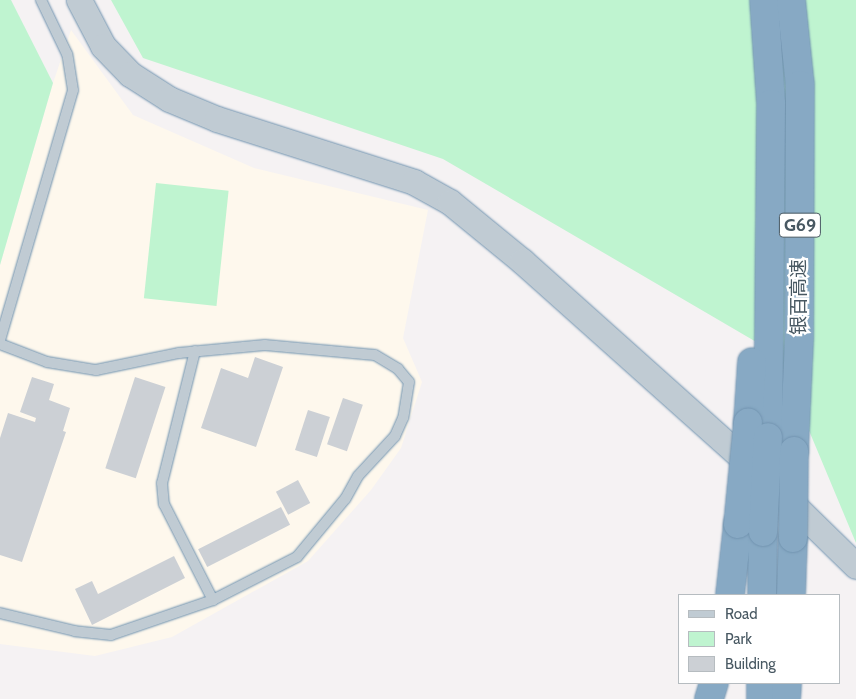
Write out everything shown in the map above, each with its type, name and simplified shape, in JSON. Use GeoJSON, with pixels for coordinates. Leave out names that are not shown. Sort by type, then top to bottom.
{"type":"FeatureCollection","features":[{"type":"Feature","properties":{"kind":"highway"},"geometry":{"type":"LineString","coordinates":[[730,594],[751,528],[758,429],[771,104],[764,0]]}},
{"type":"Feature","properties":{"kind":"highway","name":"银百高速"},"geometry":{"type":"LineString","coordinates":[[791,594],[794,450],[799,341],[800,85],[792,0]]}},
{"type":"Feature","properties":{"kind":"highway"},"geometry":{"type":"LineString","coordinates":[[751,528],[762,594]]}},
{"type":"Feature","properties":{"kind":"highway"},"geometry":{"type":"LineString","coordinates":[[709,699],[714,684]]}},
{"type":"Feature","properties":{"kind":"highway"},"geometry":{"type":"LineString","coordinates":[[761,684],[761,699]]}},
{"type":"Feature","properties":{"kind":"highway"},"geometry":{"type":"LineString","coordinates":[[786,699],[787,684]]}},
{"type":"Feature","properties":{"kind":"street"},"geometry":{"type":"LineString","coordinates":[[79,0],[103,46],[130,74],[169,99],[217,119],[414,182],[463,212],[522,261],[776,487],[856,566]]}},
{"type":"Feature","properties":{"kind":"lane"},"geometry":{"type":"LineString","coordinates":[[0,613],[75,631],[111,635],[213,600],[297,557],[345,500],[358,476],[395,436],[402,418],[409,382],[398,369],[375,355],[265,345],[195,351],[96,370],[47,362],[0,342],[73,90],[67,54],[41,0]]}},
{"type":"Feature","properties":{"kind":"lane"},"geometry":{"type":"LineString","coordinates":[[195,351],[162,483],[164,504],[213,600]]}},
{"type":"Feature","properties":{"kind":"shaded area"},"geometry":{"type":"Polygon","coordinates":[[[71,30],[133,115],[254,168],[428,210],[403,338],[422,382],[401,448],[371,490],[308,561],[172,637],[95,656],[0,644],[0,265],[53,83],[71,30]]]}},
{"type":"Feature","properties":{"kind":"green space"},"geometry":{"type":"Polygon","coordinates":[[[0,0],[11,0],[53,83],[0,265],[0,0]]]}},
{"type":"Feature","properties":{"kind":"green space"},"geometry":{"type":"Polygon","coordinates":[[[111,0],[856,0],[856,543],[777,354],[443,159],[143,58],[111,0]]]}},
{"type":"Feature","properties":{"kind":"green space"},"geometry":{"type":"Polygon","coordinates":[[[156,183],[229,191],[216,306],[144,298],[156,183]]]}},
{"type":"Feature","properties":{"kind":"building"},"geometry":{"type":"Polygon","coordinates":[[[255,357],[283,367],[256,447],[201,428],[221,368],[248,378],[255,357]]]}},
{"type":"Feature","properties":{"kind":"building"},"geometry":{"type":"Polygon","coordinates":[[[32,377],[54,384],[49,400],[70,408],[63,431],[66,432],[22,562],[0,555],[0,438],[8,413],[35,422],[36,418],[20,412],[32,377]]]}},
{"type":"Feature","properties":{"kind":"building"},"geometry":{"type":"Polygon","coordinates":[[[135,377],[165,387],[136,478],[105,468],[135,377]]]}},
{"type":"Feature","properties":{"kind":"building"},"geometry":{"type":"Polygon","coordinates":[[[343,398],[363,405],[347,451],[327,444],[343,398]]]}},
{"type":"Feature","properties":{"kind":"building"},"geometry":{"type":"Polygon","coordinates":[[[308,410],[330,417],[317,457],[295,450],[308,410]]]}},
{"type":"Feature","properties":{"kind":"building"},"geometry":{"type":"Polygon","coordinates":[[[298,480],[310,503],[288,515],[276,492],[298,480]]]}},
{"type":"Feature","properties":{"kind":"building"},"geometry":{"type":"Polygon","coordinates":[[[281,507],[290,525],[207,567],[198,549],[281,507]]]}},
{"type":"Feature","properties":{"kind":"building"},"geometry":{"type":"Polygon","coordinates":[[[174,556],[185,578],[92,625],[75,589],[92,581],[98,594],[174,556]]]}}]}
